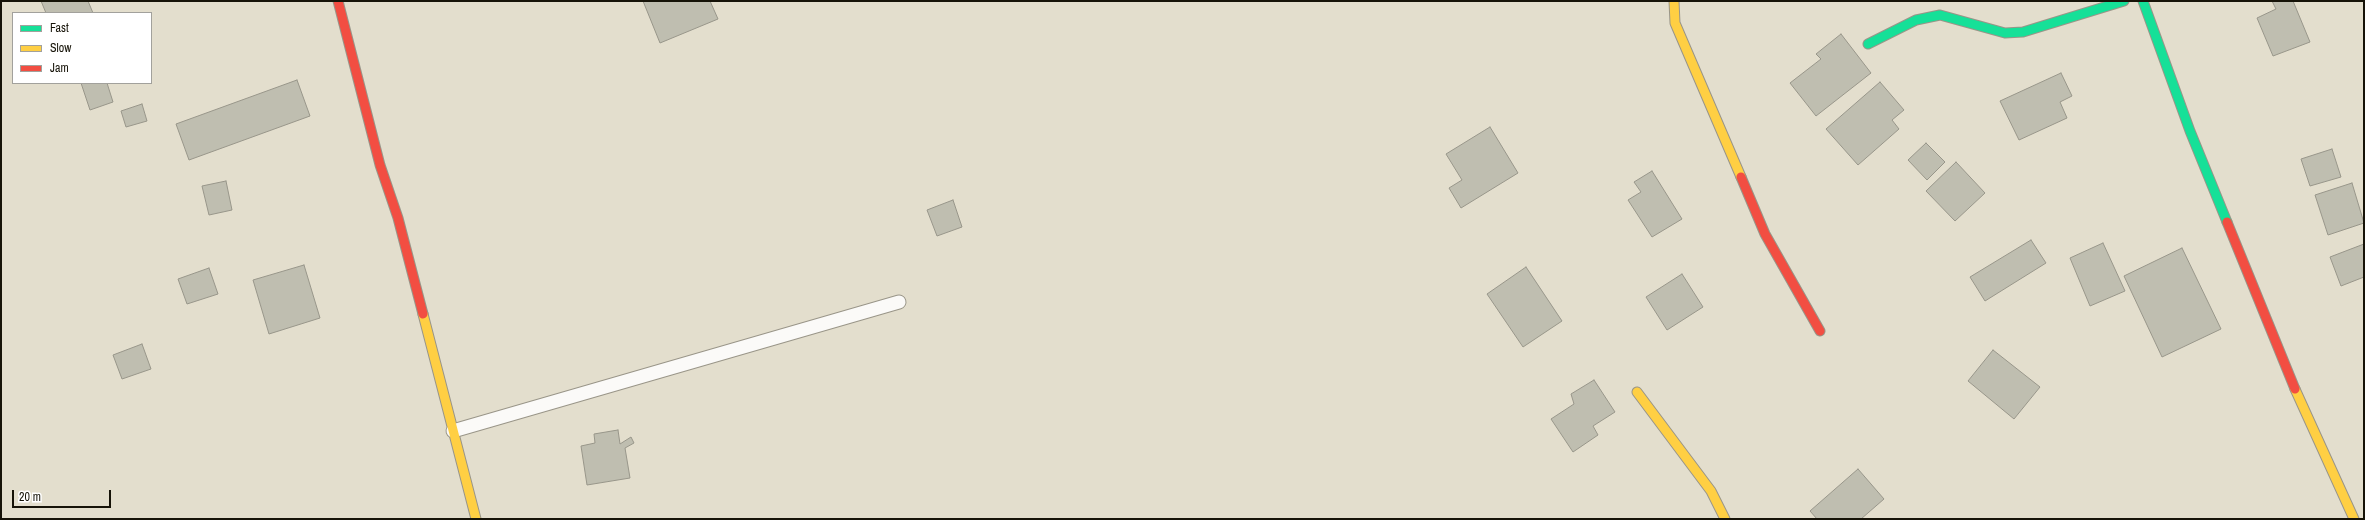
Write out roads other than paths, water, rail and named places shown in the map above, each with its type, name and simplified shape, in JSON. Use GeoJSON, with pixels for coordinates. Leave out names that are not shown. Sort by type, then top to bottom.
{"type":"FeatureCollection","features":[{"type":"Feature","properties":{"kind":"street"},"geometry":{"type":"LineString","coordinates":[[338,1],[347,43],[380,165],[398,218],[476,519]]}},
{"type":"Feature","properties":{"kind":"street"},"geometry":{"type":"LineString","coordinates":[[1674,1],[1675,23],[1765,234],[1820,331]]}},
{"type":"Feature","properties":{"kind":"street"},"geometry":{"type":"LineString","coordinates":[[1868,44],[1895,29],[1916,20],[1940,15],[2004,33],[2023,32],[2124,1]]}},
{"type":"Feature","properties":{"kind":"street"},"geometry":{"type":"LineString","coordinates":[[2143,1],[2190,131],[2298,397],[2354,519]]}},
{"type":"Feature","properties":{"kind":"street"},"geometry":{"type":"LineString","coordinates":[[1638,392],[1695,472],[1711,491],[1725,519]]}},
{"type":"Feature","properties":{"kind":"lane"},"geometry":{"type":"LineString","coordinates":[[453,431],[899,302]]}}]}
